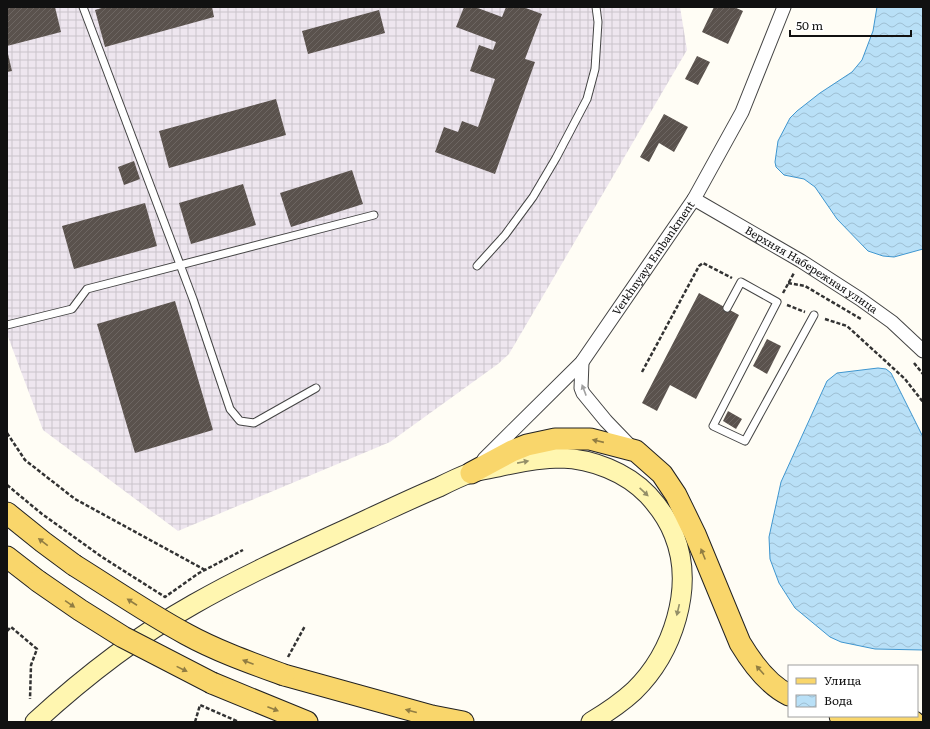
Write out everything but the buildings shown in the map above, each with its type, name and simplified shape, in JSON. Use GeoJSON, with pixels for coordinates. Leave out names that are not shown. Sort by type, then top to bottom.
{"type":"FeatureCollection","features":[{"type":"Feature","properties":{"kind":"main road"},"geometry":{"type":"LineString","coordinates":[[35,722],[61,698],[98,668],[134,642],[193,604],[272,563],[471,473],[512,451],[527,445],[555,439],[590,440],[636,452],[662,474],[676,495],[695,534],[740,643],[748,656],[770,681],[788,694]]}},
{"type":"Feature","properties":{"kind":"main road"},"geometry":{"type":"LineString","coordinates":[[471,473],[528,460],[546,458],[564,458],[608,468],[627,478],[643,490],[659,507],[675,536],[682,572],[679,606],[672,633],[651,670],[634,690],[618,704],[591,722]]}},
{"type":"Feature","properties":{"kind":"main road"},"geometry":{"type":"LineString","coordinates":[[7,513],[42,542],[74,565],[142,608],[186,634],[235,657],[286,666],[432,716],[463,722]]}},
{"type":"Feature","properties":{"kind":"main road"},"geometry":{"type":"LineString","coordinates":[[7,558],[80,610],[123,637],[212,683],[307,722]]}},
{"type":"Feature","properties":{"kind":"main road"},"geometry":{"type":"LineString","coordinates":[[852,717],[914,722]]}},
{"type":"Feature","properties":{"kind":"street","name":"Verkhnyaya Embankment"},"geometry":{"type":"LineString","coordinates":[[471,473],[582,362],[694,198],[742,112],[784,7]]}},
{"type":"Feature","properties":{"kind":"street","name":"Верхняя Набережная улица"},"geometry":{"type":"LineString","coordinates":[[694,198],[801,261],[860,299],[892,322],[923,351]]}},
{"type":"Feature","properties":{"kind":"street"},"geometry":{"type":"LineString","coordinates":[[582,362],[581,388],[583,393],[606,421],[636,452]]}},
{"type":"Feature","properties":{"kind":"lane"},"geometry":{"type":"LineString","coordinates":[[82,7],[193,299],[230,410],[240,420],[254,423],[316,388]]}},
{"type":"Feature","properties":{"kind":"lane"},"geometry":{"type":"LineString","coordinates":[[477,266],[505,234],[533,196],[556,158],[587,99],[595,69],[598,22],[596,7]]}},
{"type":"Feature","properties":{"kind":"lane"},"geometry":{"type":"LineString","coordinates":[[7,325],[72,309],[87,289],[374,215]]}},
{"type":"Feature","properties":{"kind":"lane"},"geometry":{"type":"LineString","coordinates":[[727,308],[741,282],[777,302],[713,426],[745,441],[814,315]]}},
{"type":"Feature","properties":{"kind":"path"},"geometry":{"type":"LineString","coordinates":[[801,261],[777,302],[847,326],[905,379],[923,402]]}},
{"type":"Feature","properties":{"kind":"path"},"geometry":{"type":"LineString","coordinates":[[642,372],[699,266],[703,264],[741,282]]}},
{"type":"Feature","properties":{"kind":"path"},"geometry":{"type":"LineString","coordinates":[[788,284],[805,286],[863,320]]}},
{"type":"Feature","properties":{"kind":"path"},"geometry":{"type":"LineString","coordinates":[[913,362],[923,374]]}},
{"type":"Feature","properties":{"kind":"path"},"geometry":{"type":"LineString","coordinates":[[7,433],[25,460],[75,499],[206,570]]}},
{"type":"Feature","properties":{"kind":"path"},"geometry":{"type":"LineString","coordinates":[[7,485],[42,514],[102,557],[165,597],[206,570],[243,550]]}},
{"type":"Feature","properties":{"kind":"path"},"geometry":{"type":"LineString","coordinates":[[7,631],[10,626],[37,650],[31,665],[30,699]]}},
{"type":"Feature","properties":{"kind":"path"},"geometry":{"type":"LineString","coordinates":[[286,666],[305,626]]}},
{"type":"Feature","properties":{"kind":"path"},"geometry":{"type":"LineString","coordinates":[[195,722],[200,705],[239,722]]}},
{"type":"Feature","properties":{"kind":"shaded area"},"geometry":{"type":"Polygon","coordinates":[[[7,7],[680,7],[687,50],[509,354],[498,364],[390,442],[178,531],[43,430],[7,334],[7,7]]]}},
{"type":"Feature","properties":{"kind":"water"},"geometry":{"type":"Polygon","coordinates":[[[877,7],[923,7],[923,249],[894,257],[883,256],[868,251],[837,219],[815,187],[804,179],[784,175],[776,167],[775,162],[778,141],[790,118],[820,93],[852,72],[862,60],[873,31],[877,7]]]}},
{"type":"Feature","properties":{"kind":"water"},"geometry":{"type":"Polygon","coordinates":[[[878,368],[886,369],[891,373],[923,437],[923,650],[875,649],[841,642],[830,637],[795,608],[779,583],[770,559],[769,537],[781,482],[827,381],[837,373],[878,368]]]}}]}
